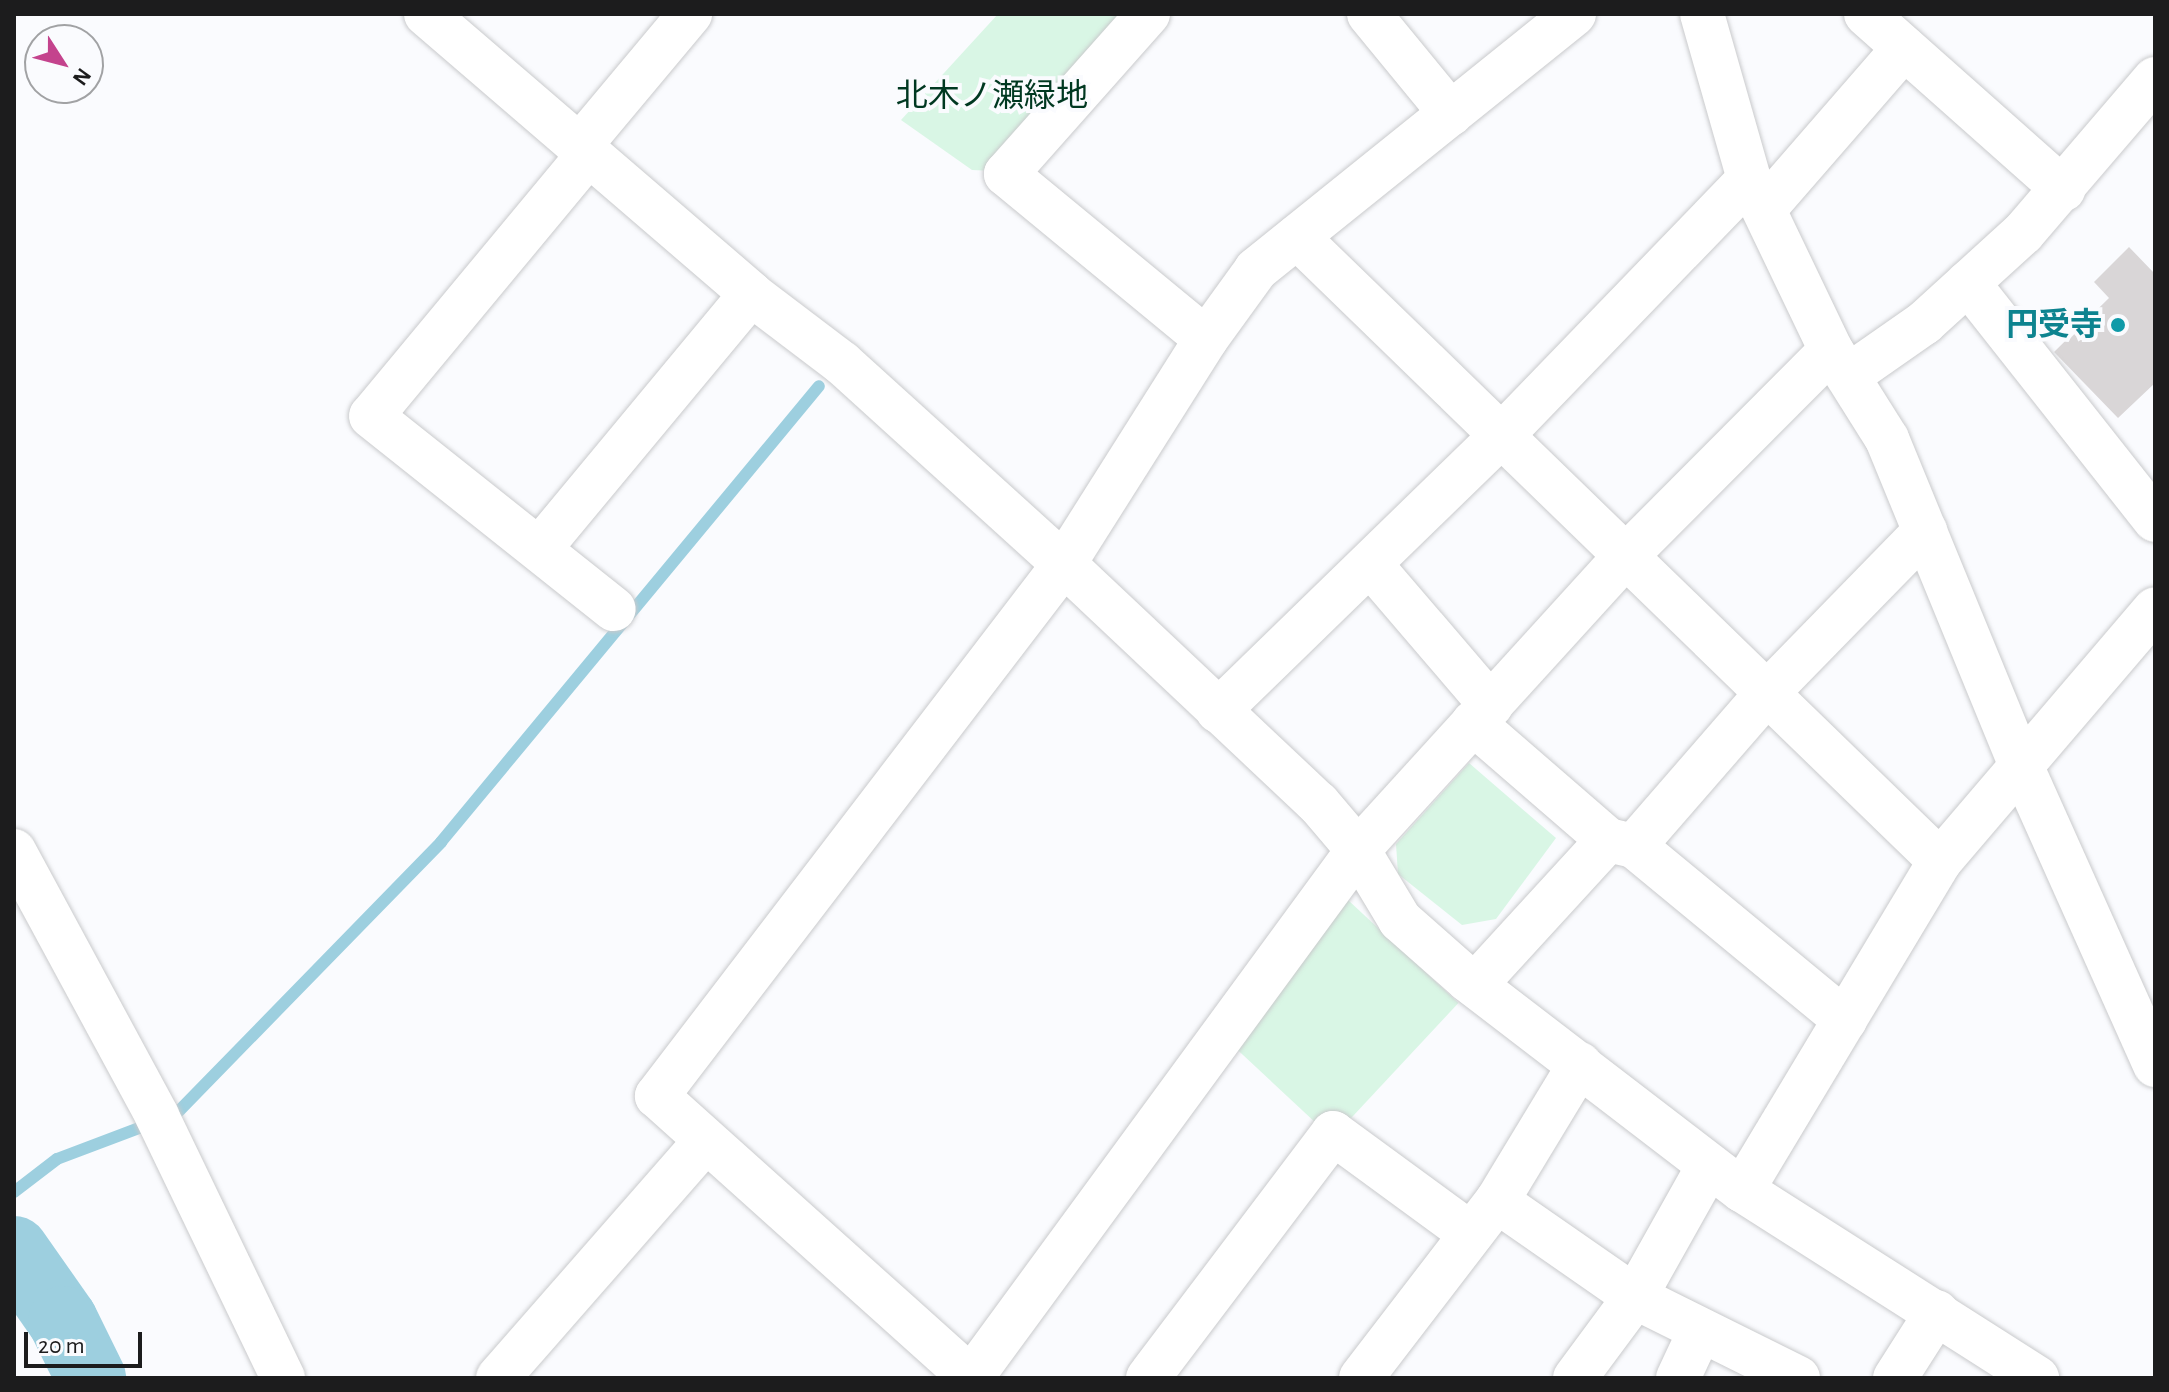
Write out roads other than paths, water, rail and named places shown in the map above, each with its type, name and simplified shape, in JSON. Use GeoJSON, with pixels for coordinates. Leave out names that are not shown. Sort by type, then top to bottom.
{"type":"FeatureCollection","features":[{"type":"Feature","properties":{"kind":"street"},"geometry":{"type":"LineString","coordinates":[[426,14],[751,294],[842,363],[1064,564],[1318,803],[1358,850],[1400,920],[1475,985],[1725,1178],[2037,1378]]}},
{"type":"Feature","properties":{"kind":"street"},"geometry":{"type":"LineString","coordinates":[[614,609],[541,547],[371,416],[690,14]]}},
{"type":"Feature","properties":{"kind":"street"},"geometry":{"type":"LineString","coordinates":[[1148,14],[1006,174],[1206,339]]}},
{"type":"Feature","properties":{"kind":"street"},"geometry":{"type":"LineString","coordinates":[[1369,14],[1451,114]]}},
{"type":"Feature","properties":{"kind":"street"},"geometry":{"type":"LineString","coordinates":[[1574,14],[1256,270],[1206,339],[1064,564],[657,1096],[704,1143],[971,1378],[1358,850],[1624,558],[1839,363],[1924,323],[2063,189],[2155,79]]}},
{"type":"Feature","properties":{"kind":"street"},"geometry":{"type":"LineString","coordinates":[[1702,14],[1757,194],[1839,363],[1887,439],[2020,763],[2155,1065]]}},
{"type":"Feature","properties":{"kind":"street"},"geometry":{"type":"LineString","coordinates":[[1866,14],[2063,189]]}},
{"type":"Feature","properties":{"kind":"street"},"geometry":{"type":"LineString","coordinates":[[1218,711],[1503,434],[1757,194],[1904,48]]}},
{"type":"Feature","properties":{"kind":"street"},"geometry":{"type":"LineString","coordinates":[[1297,237],[1503,434],[1624,558],[1940,861]]}},
{"type":"Feature","properties":{"kind":"street"},"geometry":{"type":"LineString","coordinates":[[1968,283],[2155,520]]}},
{"type":"Feature","properties":{"kind":"street"},"geometry":{"type":"LineString","coordinates":[[541,547],[751,294]]}},
{"type":"Feature","properties":{"kind":"street"},"geometry":{"type":"LineString","coordinates":[[1475,985],[1621,843],[1925,531]]}},
{"type":"Feature","properties":{"kind":"street"},"geometry":{"type":"LineString","coordinates":[[1370,564],[1482,714],[1621,843],[1845,1020]]}},
{"type":"Feature","properties":{"kind":"street"},"geometry":{"type":"LineString","coordinates":[[1575,1378],[1845,1020],[1940,861],[2020,763],[2155,609]]}},
{"type":"Feature","properties":{"kind":"street"},"geometry":{"type":"LineString","coordinates":[[14,851],[161,1123],[283,1378]]}},
{"type":"Feature","properties":{"kind":"street"},"geometry":{"type":"LineString","coordinates":[[1361,1378],[1484,1218],[1580,1064]]}},
{"type":"Feature","properties":{"kind":"street"},"geometry":{"type":"LineString","coordinates":[[1148,1378],[1333,1133],[1484,1218],[1794,1377]]}},
{"type":"Feature","properties":{"kind":"street"},"geometry":{"type":"LineString","coordinates":[[498,1378],[704,1143]]}},
{"type":"Feature","properties":{"kind":"street"},"geometry":{"type":"LineString","coordinates":[[1895,1378],[1937,1312]]}},
{"type":"Feature","properties":{"kind":"street"},"geometry":{"type":"LineString","coordinates":[[1678,1378],[1700,1331]]}},
{"type":"Feature","properties":{"kind":"waterway"},"geometry":{"type":"LineString","coordinates":[[14,1192],[57,1159],[176,1114],[441,842],[819,386]]}},
{"type":"Feature","properties":{"kind":"waterway"},"geometry":{"type":"LineString","coordinates":[[14,1251],[63,1321],[91,1378]]}},
{"type":"Feature","properties":{"kind":"place","name":"円受寺"},"geometry":{"type":"Point","coordinates":[2118,325]}},
{"type":"Feature","properties":{"kind":"park label","name":"北木ノ瀬緑地"},"geometry":{"type":"Point","coordinates":[992,96]}}]}
